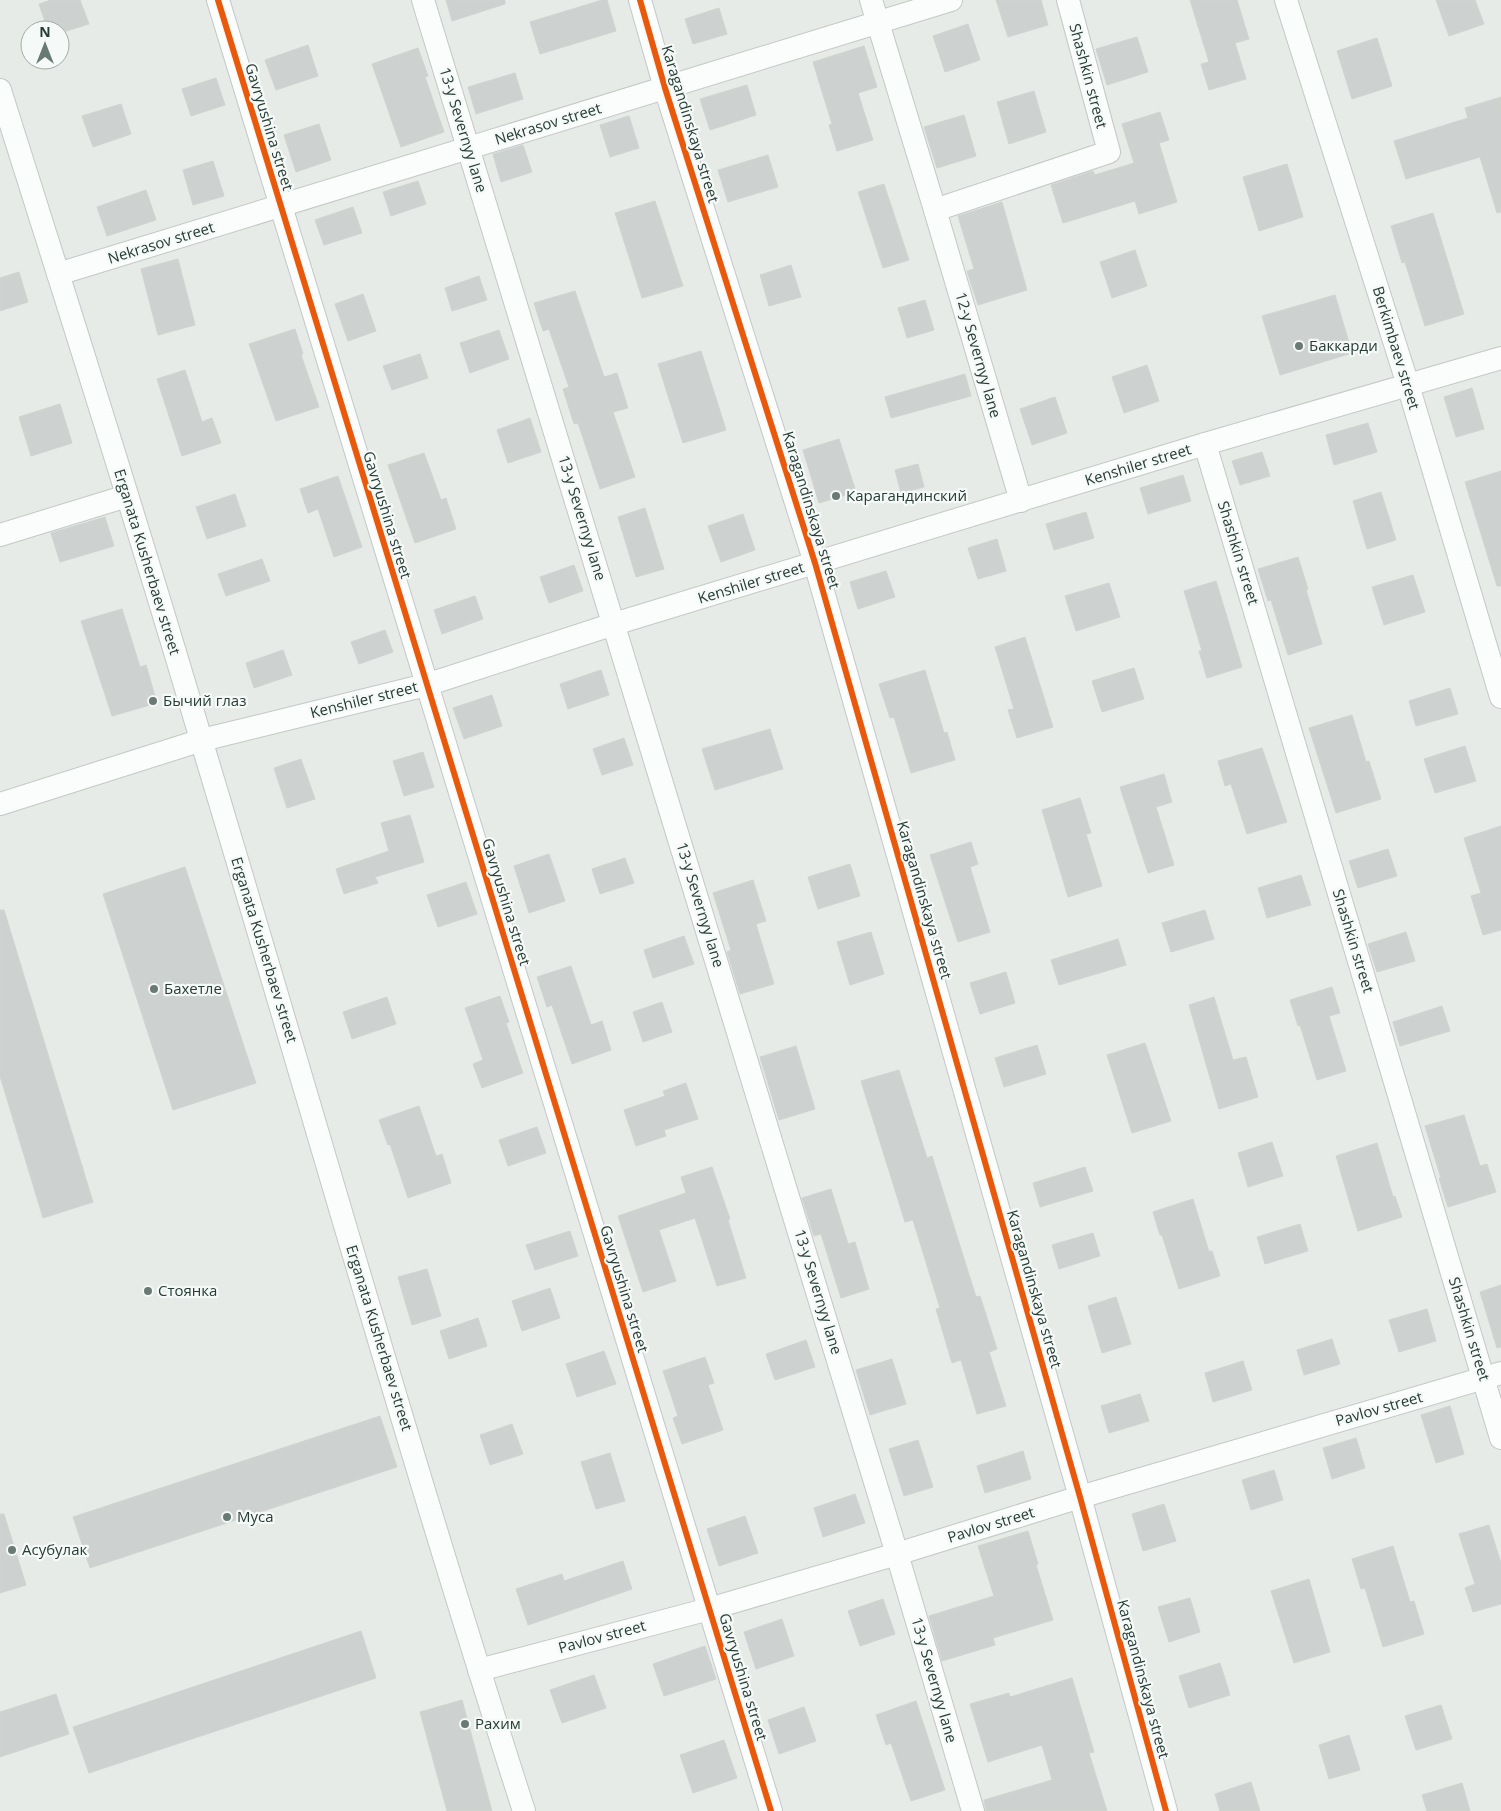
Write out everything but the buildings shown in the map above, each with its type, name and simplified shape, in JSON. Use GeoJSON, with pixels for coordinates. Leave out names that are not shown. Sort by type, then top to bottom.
{"type":"FeatureCollection","features":[{"type":"Feature","properties":{"kind":"street","name":"Gavryushina street"},"geometry":{"type":"LineString","coordinates":[[218,0],[771,1811]]}},
{"type":"Feature","properties":{"kind":"street","name":"13-y Severnyy lane"},"geometry":{"type":"LineString","coordinates":[[423,0],[897,1554],[973,1811]]}},
{"type":"Feature","properties":{"kind":"street","name":"Karagandinskaya street"},"geometry":{"type":"LineString","coordinates":[[640,0],[815,563],[1080,1497],[1166,1811]]}},
{"type":"Feature","properties":{"kind":"street","name":"12-y Severnyy lane"},"geometry":{"type":"LineString","coordinates":[[871,0],[1021,501]]}},
{"type":"Feature","properties":{"kind":"street","name":"Nekrasov street"},"geometry":{"type":"LineString","coordinates":[[58,274],[951,0]]}},
{"type":"Feature","properties":{"kind":"street","name":"Shashkin street"},"geometry":{"type":"LineString","coordinates":[[935,210],[1109,152],[1068,0]]}},
{"type":"Feature","properties":{"kind":"street","name":"Berkimbaev street"},"geometry":{"type":"LineString","coordinates":[[1286,0],[1408,385],[1501,697]]}},
{"type":"Feature","properties":{"kind":"street","name":"Erganata Kusherbaev street"},"geometry":{"type":"LineString","coordinates":[[0,90],[202,740],[479,1670],[524,1811]]}},
{"type":"Feature","properties":{"kind":"street","name":"Kenshiler street"},"geometry":{"type":"LineString","coordinates":[[0,804],[202,740],[426,685],[614,624],[1205,444],[1501,358]]}},
{"type":"Feature","properties":{"kind":"street","name":"Shashkin street"},"geometry":{"type":"LineString","coordinates":[[1205,444],[1492,1376],[1501,1438]]}},
{"type":"Feature","properties":{"kind":"street"},"geometry":{"type":"LineString","coordinates":[[0,534],[127,496]]}},
{"type":"Feature","properties":{"kind":"street","name":"Pavlov street"},"geometry":{"type":"LineString","coordinates":[[479,1670],[709,1609],[897,1554],[1080,1497],[1492,1376]]}},
{"type":"Feature","properties":{"kind":"cycle path"},"geometry":{"type":"LineString","coordinates":[[218,0],[771,1811]]}},
{"type":"Feature","properties":{"kind":"cycle path"},"geometry":{"type":"LineString","coordinates":[[640,0],[665,88],[815,563],[1080,1497],[1166,1811]]}},
{"type":"Feature","properties":{"kind":"place","name":"Баккарди"},"geometry":{"type":"Point","coordinates":[1299,346]}},
{"type":"Feature","properties":{"kind":"place","name":"Карагандинский"},"geometry":{"type":"Point","coordinates":[836,496]}},
{"type":"Feature","properties":{"kind":"place","name":"Бычий глаз"},"geometry":{"type":"Point","coordinates":[153,701]}},
{"type":"Feature","properties":{"kind":"place","name":"Бахетле"},"geometry":{"type":"Point","coordinates":[154,989]}},
{"type":"Feature","properties":{"kind":"place","name":"Стоянка"},"geometry":{"type":"Point","coordinates":[148,1291]}},
{"type":"Feature","properties":{"kind":"place","name":"Муса"},"geometry":{"type":"Point","coordinates":[227,1517]}},
{"type":"Feature","properties":{"kind":"place","name":"Асубулак"},"geometry":{"type":"Point","coordinates":[12,1550]}},
{"type":"Feature","properties":{"kind":"place","name":"Рахим"},"geometry":{"type":"Point","coordinates":[465,1724]}}]}
